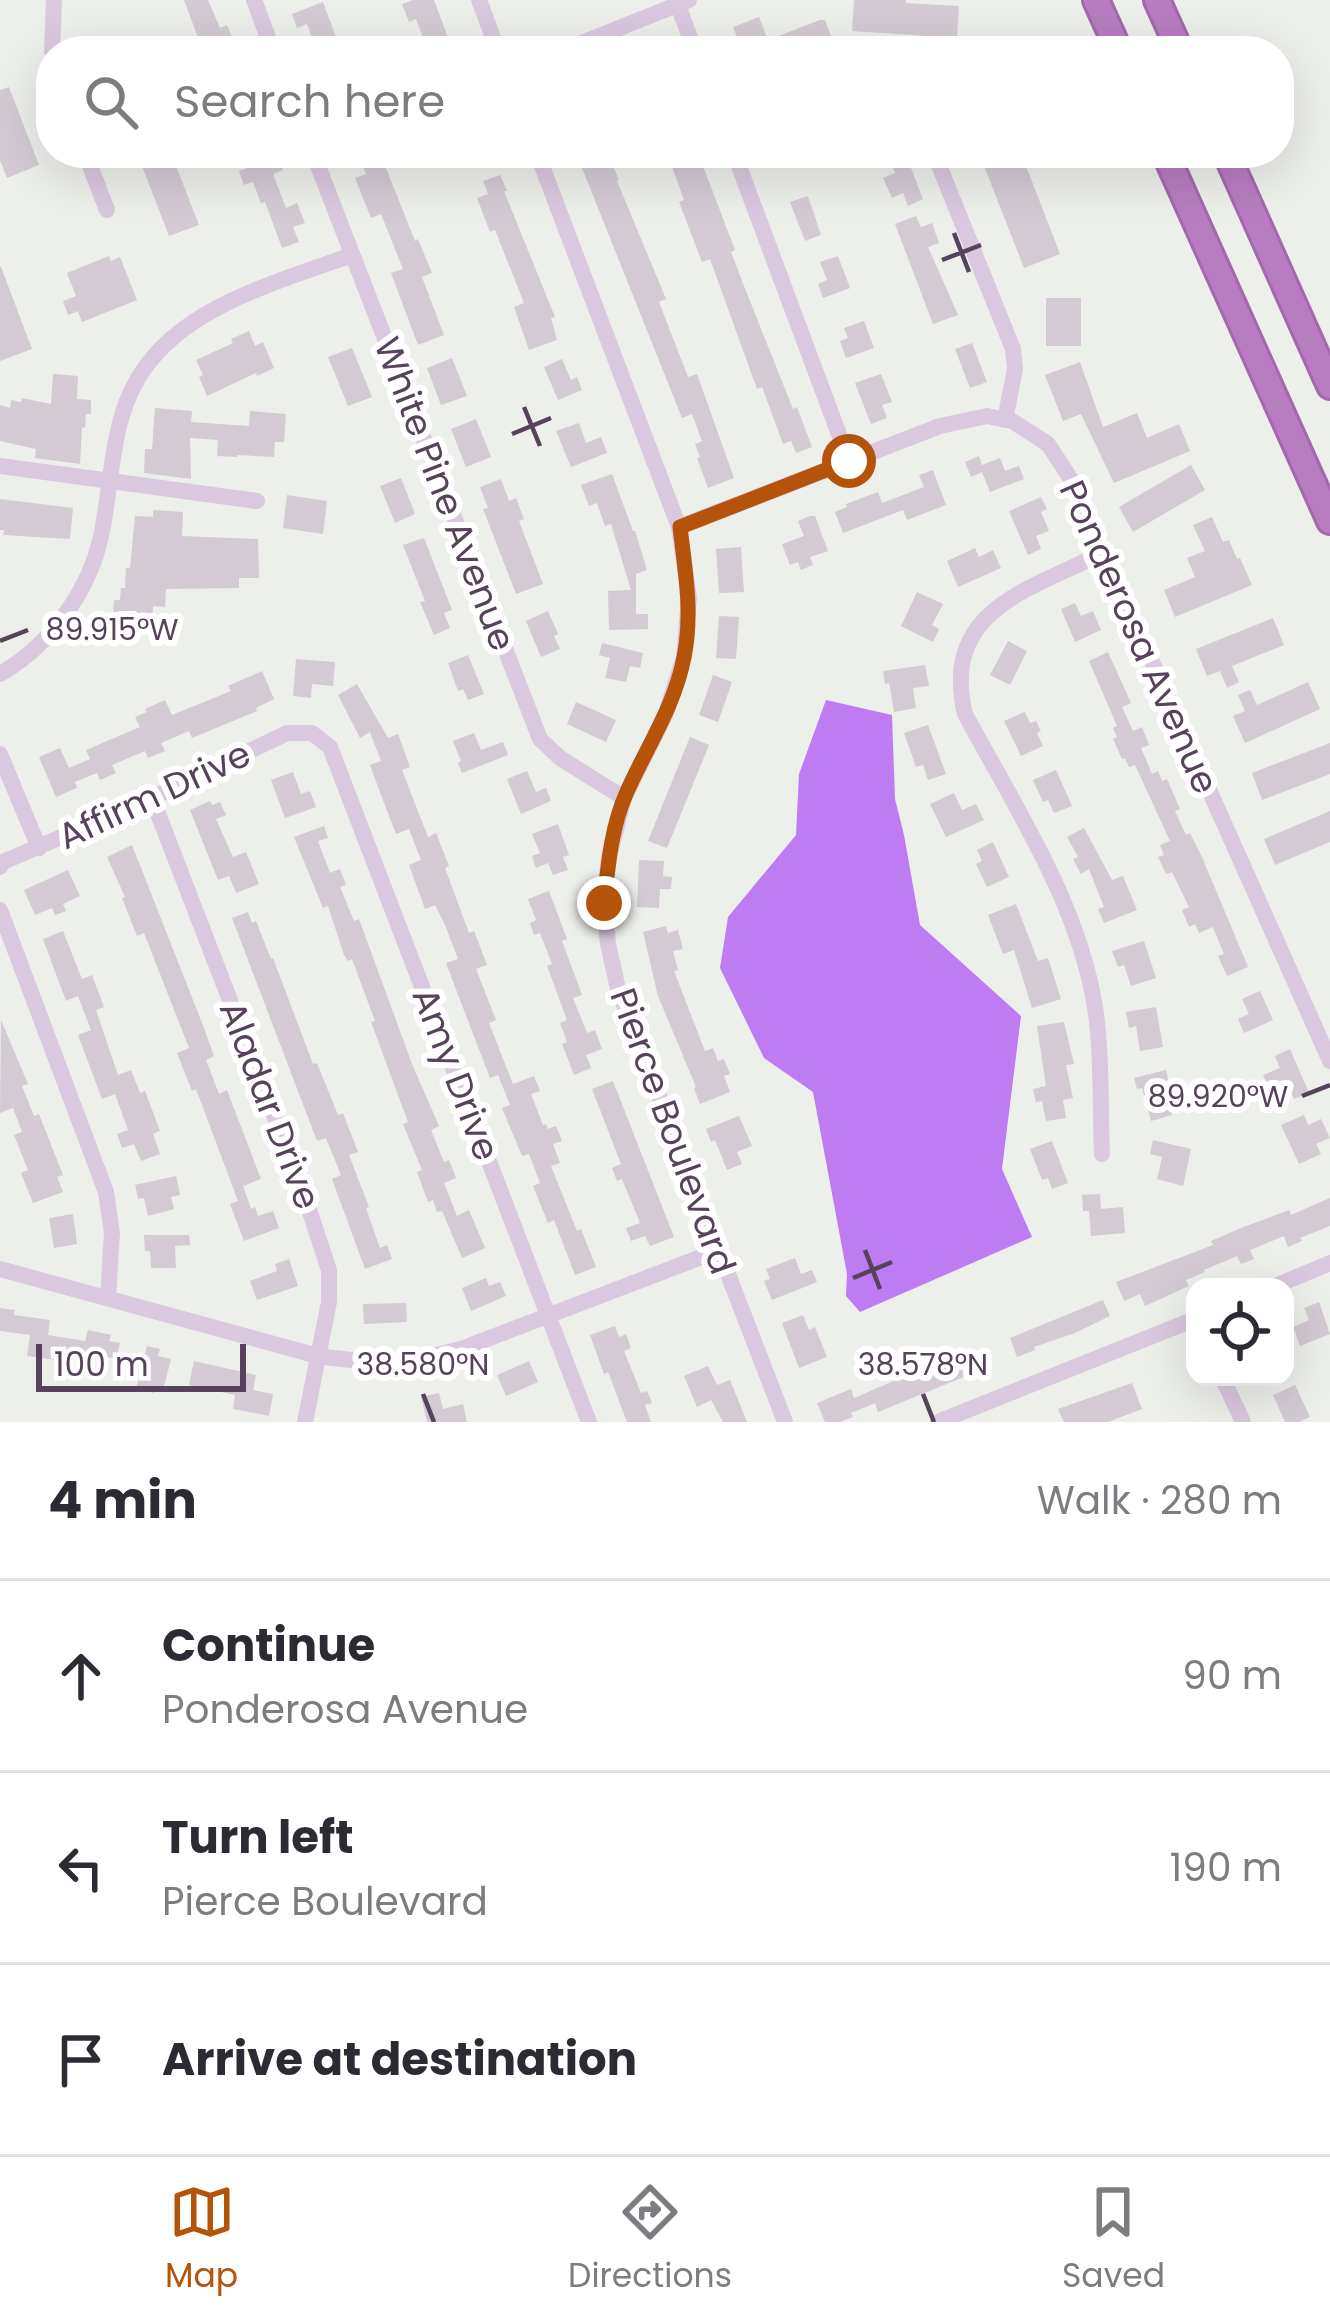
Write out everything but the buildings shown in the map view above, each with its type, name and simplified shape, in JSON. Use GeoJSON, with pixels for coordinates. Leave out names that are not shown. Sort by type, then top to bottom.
{"type":"FeatureCollection","features":[{"type":"Feature","properties":{"kind":"highway"},"geometry":{"type":"LineString","coordinates":[[1096,0],[1112,36]]}},
{"type":"Feature","properties":{"kind":"highway"},"geometry":{"type":"LineString","coordinates":[[1157,0],[1173,36]]}},
{"type":"Feature","properties":{"kind":"highway"},"geometry":{"type":"LineString","coordinates":[[1172,168],[1330,521]]}},
{"type":"Feature","properties":{"kind":"highway"},"geometry":{"type":"LineString","coordinates":[[1233,168],[1330,386]]}},
{"type":"Feature","properties":{"kind":"street"},"geometry":{"type":"LineString","coordinates":[[53,36],[54,0]]}},
{"type":"Feature","properties":{"kind":"street"},"geometry":{"type":"LineString","coordinates":[[254,0],[267,36]]}},
{"type":"Feature","properties":{"kind":"street"},"geometry":{"type":"LineString","coordinates":[[479,0],[492,36]]}},
{"type":"Feature","properties":{"kind":"street"},"geometry":{"type":"LineString","coordinates":[[598,36],[681,1],[691,36]]}},
{"type":"Feature","properties":{"kind":"street"},"geometry":{"type":"LineString","coordinates":[[92,168],[107,210]]}},
{"type":"Feature","properties":{"kind":"street","name":"White Pine Avenue"},"geometry":{"type":"LineString","coordinates":[[319,168],[540,739],[560,758],[624,798]]}},
{"type":"Feature","properties":{"kind":"street","name":"Pierce Boulevard"},"geometry":{"type":"LineString","coordinates":[[543,168],[680,527],[689,598],[684,657],[666,713],[624,798],[609,856],[604,903],[608,944],[618,989],[785,1422]]}},
{"type":"Feature","properties":{"kind":"street"},"geometry":{"type":"LineString","coordinates":[[740,168],[849,461]]}},
{"type":"Feature","properties":{"kind":"street"},"geometry":{"type":"LineString","coordinates":[[680,527],[940,426],[987,416],[1005,420],[1015,369],[1013,350],[940,168]]}},
{"type":"Feature","properties":{"kind":"street"},"geometry":{"type":"LineString","coordinates":[[0,674],[37,647],[65,615],[86,578],[101,539],[122,412],[151,359],[224,304],[352,255]]}},
{"type":"Feature","properties":{"kind":"street","name":"Ponderosa Avenue"},"geometry":{"type":"LineString","coordinates":[[1005,420],[1048,444],[1070,478],[1330,1061]]}},
{"type":"Feature","properties":{"kind":"street"},"geometry":{"type":"LineString","coordinates":[[0,466],[257,500]]}},
{"type":"Feature","properties":{"kind":"street"},"geometry":{"type":"LineString","coordinates":[[1102,1154],[1095,1009],[1082,954],[1060,894],[965,714],[961,695],[965,648],[981,621],[1006,602],[1103,554]]}},
{"type":"Feature","properties":{"kind":"street","name":"Affirm Drive"},"geometry":{"type":"LineString","coordinates":[[0,867],[287,734],[312,733]]}},
{"type":"Feature","properties":{"kind":"street","name":"Amy Drive"},"geometry":{"type":"LineString","coordinates":[[312,733],[330,747],[589,1422]]}},
{"type":"Feature","properties":{"kind":"street"},"geometry":{"type":"LineString","coordinates":[[0,754],[39,848]]}},
{"type":"Feature","properties":{"kind":"street","name":"Aladar Drive"},"geometry":{"type":"LineString","coordinates":[[152,798],[300,1182],[329,1270],[329,1302],[305,1422]]}},
{"type":"Feature","properties":{"kind":"street"},"geometry":{"type":"LineString","coordinates":[[0,910],[106,1192],[112,1233],[108,1297]]}},
{"type":"Feature","properties":{"kind":"street"},"geometry":{"type":"LineString","coordinates":[[0,1269],[318,1356],[399,1362],[429,1358],[717,1251]]}},
{"type":"Feature","properties":{"kind":"street"},"geometry":{"type":"LineString","coordinates":[[1294,1279],[1330,1264]]}},
{"type":"Feature","properties":{"kind":"street"},"geometry":{"type":"LineString","coordinates":[[938,1422],[1186,1323]]}},
{"type":"Feature","properties":{"kind":"street"},"geometry":{"type":"LineString","coordinates":[[1226,1386],[1243,1422]]}},
{"type":"Feature","properties":{"kind":"shaded area"},"geometry":{"type":"Polygon","coordinates":[[[826,700],[892,715],[895,799],[920,925],[1021,1016],[1002,1169],[1032,1237],[860,1312],[846,1296],[847,1274],[813,1092],[764,1058],[720,968],[728,917],[796,835],[799,774],[826,700]]]}},
{"type":"Feature","properties":{"kind":"route"},"geometry":{"type":"LineString","coordinates":[[604,903],[609,856],[624,798],[666,713],[684,657],[689,598],[680,527],[849,461]]}}]}
